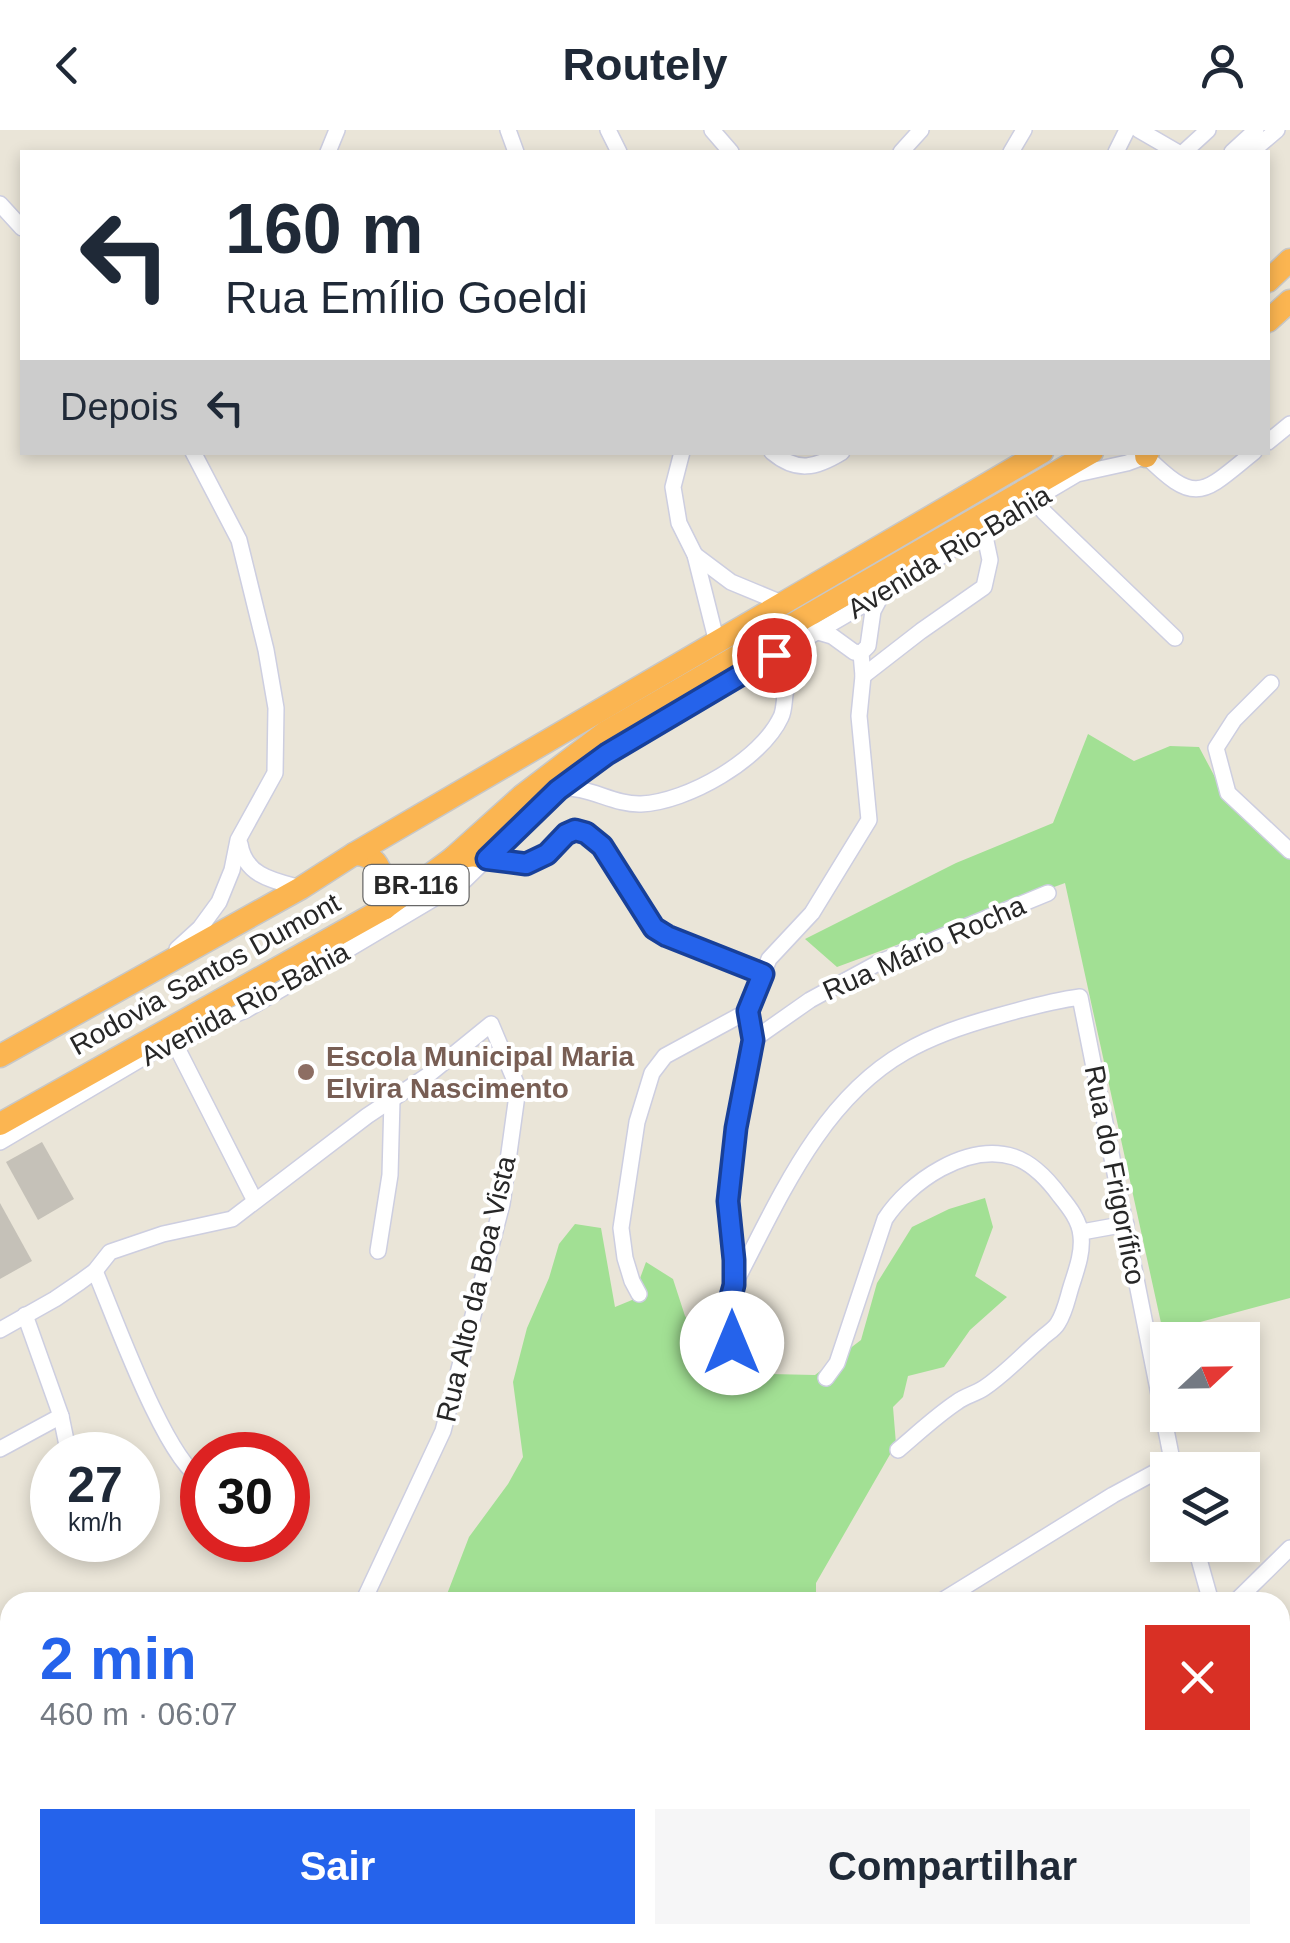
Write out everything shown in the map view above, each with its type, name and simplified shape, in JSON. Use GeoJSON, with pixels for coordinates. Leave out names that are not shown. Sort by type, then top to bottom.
{"type":"FeatureCollection","features":[{"type":"Feature","properties":{"kind":"highway"},"geometry":{"type":"LineString","coordinates":[[1270,279],[1290,260]]}},
{"type":"Feature","properties":{"kind":"highway"},"geometry":{"type":"LineString","coordinates":[[1270,319],[1290,301]]}},
{"type":"Feature","properties":{"kind":"highway","name":"Rodovia Santos Dumont"},"geometry":{"type":"LineString","coordinates":[[0,1056],[301,888],[1037,455]]}},
{"type":"Feature","properties":{"kind":"highway","name":"Rodovia Santos Dumont"},"geometry":{"type":"LineString","coordinates":[[0,1124],[376,919],[522,796],[606,732],[1029,497],[1088,455]]}},
{"type":"Feature","properties":{"kind":"highway"},"geometry":{"type":"LineString","coordinates":[[354,854],[364,854],[378,863],[383,879],[376,919]]}},
{"type":"Feature","properties":{"kind":"highway"},"geometry":{"type":"LineString","coordinates":[[453,858],[474,854],[487,859]]}},
{"type":"Feature","properties":{"kind":"street"},"geometry":{"type":"LineString","coordinates":[[712,130],[728,150]]}},
{"type":"Feature","properties":{"kind":"street"},"geometry":{"type":"LineString","coordinates":[[903,150],[921,130]]}},
{"type":"Feature","properties":{"kind":"street"},"geometry":{"type":"LineString","coordinates":[[1140,130],[1176,150]]}},
{"type":"Feature","properties":{"kind":"street"},"geometry":{"type":"LineString","coordinates":[[1183,150],[1208,130]]}},
{"type":"Feature","properties":{"kind":"street"},"geometry":{"type":"LineString","coordinates":[[1234,150],[1256,130]]}},
{"type":"Feature","properties":{"kind":"street"},"geometry":{"type":"LineString","coordinates":[[1254,150],[1277,130]]}},
{"type":"Feature","properties":{"kind":"street"},"geometry":{"type":"LineString","coordinates":[[0,204],[20,226]]}},
{"type":"Feature","properties":{"kind":"street"},"geometry":{"type":"LineString","coordinates":[[1270,440],[1290,424]]}},
{"type":"Feature","properties":{"kind":"street"},"geometry":{"type":"LineString","coordinates":[[147,973],[188,940],[210,916],[226,888],[238,840],[275,774],[276,708],[266,650],[238,540],[195,455]]}},
{"type":"Feature","properties":{"kind":"street"},"geometry":{"type":"LineString","coordinates":[[681,455],[673,487],[717,643]]}},
{"type":"Feature","properties":{"kind":"street"},"geometry":{"type":"LineString","coordinates":[[776,455],[788,464],[805,468],[837,455]]}},
{"type":"Feature","properties":{"kind":"street","name":"Avenida Rio-Bahia"},"geometry":{"type":"LineString","coordinates":[[1029,497],[1077,474],[1145,455]]}},
{"type":"Feature","properties":{"kind":"street"},"geometry":{"type":"LineString","coordinates":[[1148,455],[1182,487],[1200,490],[1216,483],[1250,455]]}},
{"type":"Feature","properties":{"kind":"street"},"geometry":{"type":"LineString","coordinates":[[1029,497],[1174,638]]}},
{"type":"Feature","properties":{"kind":"street"},"geometry":{"type":"LineString","coordinates":[[863,676],[920,630],[984,587],[990,560],[983,523]]}},
{"type":"Feature","properties":{"kind":"street","name":"Avenida Rio-Bahia"},"geometry":{"type":"LineString","coordinates":[[0,1142],[174,1040],[246,1010],[376,919],[465,880],[558,790],[607,754],[882,594],[983,523]]}},
{"type":"Feature","properties":{"kind":"street"},"geometry":{"type":"LineString","coordinates":[[694,556],[731,582],[784,604]]}},
{"type":"Feature","properties":{"kind":"street"},"geometry":{"type":"LineString","coordinates":[[731,1361],[734,1260],[728,1201],[736,1128],[753,1040],[748,1011],[769,960],[812,913],[870,820],[859,716],[861,653],[868,646],[873,611],[882,594]]}},
{"type":"Feature","properties":{"kind":"street"},"geometry":{"type":"LineString","coordinates":[[558,790],[588,791],[638,804],[694,790],[728,772],[758,746],[783,715],[796,650],[811,633],[832,636],[861,653]]}},
{"type":"Feature","properties":{"kind":"street"},"geometry":{"type":"LineString","coordinates":[[1270,683],[1234,720],[1216,748],[1228,793],[1290,851]]}},
{"type":"Feature","properties":{"kind":"street"},"geometry":{"type":"LineString","coordinates":[[487,859],[526,864],[547,854],[566,834],[575,830],[586,833],[602,846],[654,928],[763,974]]}},
{"type":"Feature","properties":{"kind":"street"},"geometry":{"type":"LineString","coordinates":[[238,840],[253,870],[270,880],[301,888]]}},
{"type":"Feature","properties":{"kind":"street","name":"Rua Mário Rocha"},"geometry":{"type":"LineString","coordinates":[[753,1040],[810,1000],[878,963],[1048,893]]}},
{"type":"Feature","properties":{"kind":"street","name":"Rua do Frigorífico"},"geometry":{"type":"LineString","coordinates":[[734,1285],[803,1158],[849,1097],[877,1072],[902,1054],[958,1027],[1046,1001],[1080,997],[1170,1452]]}},
{"type":"Feature","properties":{"kind":"street"},"geometry":{"type":"LineString","coordinates":[[639,1294],[632,1281],[621,1228],[637,1122],[652,1073],[664,1056],[748,1011]]}},
{"type":"Feature","properties":{"kind":"street","name":"Rua Alto da Boa Vista"},"geometry":{"type":"LineString","coordinates":[[369,1592],[444,1430],[502,1204],[518,1088],[492,1024],[392,1100]]}},
{"type":"Feature","properties":{"kind":"street"},"geometry":{"type":"LineString","coordinates":[[174,1040],[256,1201]]}},
{"type":"Feature","properties":{"kind":"street"},"geometry":{"type":"LineString","coordinates":[[0,1330],[95,1271],[110,1252],[163,1234],[232,1220],[392,1100]]}},
{"type":"Feature","properties":{"kind":"street"},"geometry":{"type":"LineString","coordinates":[[378,1250],[390,1175],[392,1100]]}},
{"type":"Feature","properties":{"kind":"street"},"geometry":{"type":"LineString","coordinates":[[826,1378],[838,1362],[884,1219],[895,1203],[924,1178],[978,1156],[1000,1154],[1017,1158],[1055,1188],[1082,1232],[1077,1270],[1056,1327],[999,1377],[958,1400],[898,1450]]}},
{"type":"Feature","properties":{"kind":"street"},"geometry":{"type":"LineString","coordinates":[[1082,1232],[1126,1224]]}},
{"type":"Feature","properties":{"kind":"street"},"geometry":{"type":"LineString","coordinates":[[95,1271],[156,1415],[180,1457]]}},
{"type":"Feature","properties":{"kind":"street"},"geometry":{"type":"LineString","coordinates":[[24,1314],[65,1432]]}},
{"type":"Feature","properties":{"kind":"street"},"geometry":{"type":"LineString","coordinates":[[0,1449],[62,1416]]}},
{"type":"Feature","properties":{"kind":"street"},"geometry":{"type":"LineString","coordinates":[[956,1592],[1113,1495],[1150,1477]]}},
{"type":"Feature","properties":{"kind":"street"},"geometry":{"type":"LineString","coordinates":[[1245,1592],[1290,1548]]}},
{"type":"Feature","properties":{"kind":"street"},"geometry":{"type":"LineString","coordinates":[[1199,1562],[1207,1592]]}},
{"type":"Feature","properties":{"kind":"green space"},"geometry":{"type":"Polygon","coordinates":[[[1088,734],[1134,761],[1170,746],[1199,747],[1225,796],[1290,857],[1290,1298],[1200,1322],[1161,1322],[1065,883],[837,967],[805,939],[956,863],[1053,823],[1088,734]]]}},
{"type":"Feature","properties":{"kind":"green space"},"geometry":{"type":"Polygon","coordinates":[[[985,1198],[993,1227],[975,1276],[1007,1297],[970,1330],[944,1367],[908,1376],[903,1397],[893,1407],[896,1444],[816,1583],[816,1592],[448,1592],[469,1537],[523,1457],[513,1382],[527,1328],[559,1244],[575,1224],[601,1228],[615,1307],[632,1300],[646,1262],[673,1279],[685,1316],[709,1350],[737,1367],[770,1374],[815,1375],[861,1340],[877,1283],[912,1227],[949,1209],[985,1198]]]}},
{"type":"Feature","properties":{"kind":"building"},"geometry":{"type":"Polygon","coordinates":[[[42,1142],[74,1199],[38,1220],[6,1162],[42,1142]]]}},
{"type":"Feature","properties":{"kind":"building"},"geometry":{"type":"Polygon","coordinates":[[[0,1203],[32,1261],[0,1279],[0,1203]]]}},
{"type":"Feature","properties":{"kind":"place","name":"Escola Municipal Maria Elvira Nascimento"},"geometry":{"type":"Point","coordinates":[306,1072]}},
{"type":"Feature","properties":{"kind":"route"},"geometry":{"type":"LineString","coordinates":[[732,1343],[730,1300],[734,1260],[728,1201],[736,1128],[753,1040],[748,1011],[763,974],[654,928],[602,846],[586,833],[575,830],[566,834],[547,854],[526,864],[487,859],[558,790],[607,754],[774,655]]}}]}
